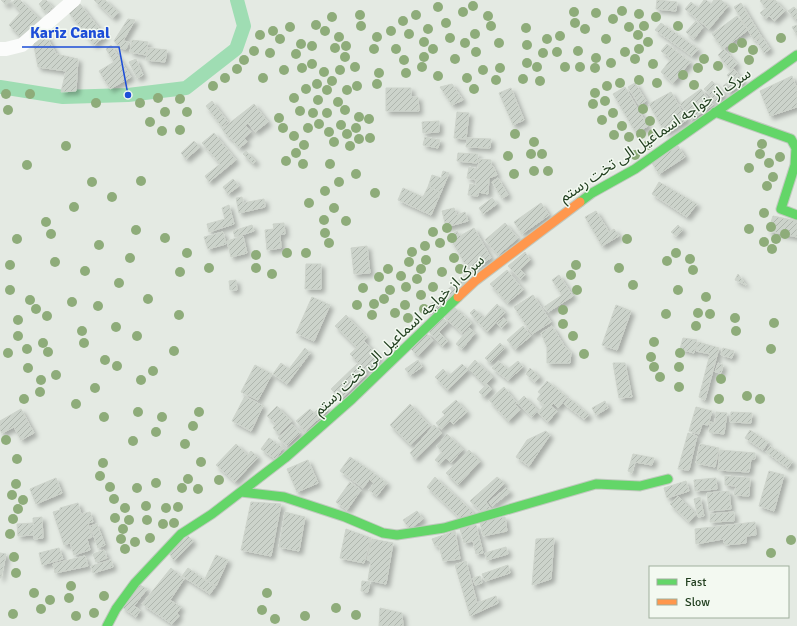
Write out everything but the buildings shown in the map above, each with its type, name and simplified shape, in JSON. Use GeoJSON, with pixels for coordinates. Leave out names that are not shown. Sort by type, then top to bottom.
{"type":"FeatureCollection","features":[{"type":"Feature","properties":{"kind":"street"},"geometry":{"type":"LineString","coordinates":[[0,49],[22,45],[74,0]]}},
{"type":"Feature","properties":{"kind":"street","name":"سرک از خواجه اسماعیل الی تخت رستم"},"geometry":{"type":"LineString","coordinates":[[107,626],[116,609],[134,582],[181,534],[212,514],[285,458],[352,399],[475,281],[592,193],[635,169],[797,55]]}},
{"type":"Feature","properties":{"kind":"street"},"geometry":{"type":"LineString","coordinates":[[715,112],[792,139],[796,148],[795,165],[781,209],[797,216]]}},
{"type":"Feature","properties":{"kind":"street"},"geometry":{"type":"LineString","coordinates":[[241,492],[284,497],[345,517],[383,533],[397,535],[444,528],[596,484],[640,486],[668,479]]}},
{"type":"Feature","properties":{"kind":"waterway"},"geometry":{"type":"LineString","coordinates":[[0,87],[63,97],[128,95],[186,88],[236,49],[244,26],[237,0]]}},
{"type":"Feature","properties":{"kind":"traffic: fast"},"geometry":{"type":"LineString","coordinates":[[580,202],[592,193],[635,169],[797,55]]}},
{"type":"Feature","properties":{"kind":"traffic: fast"},"geometry":{"type":"LineString","coordinates":[[715,112],[791,139],[796,148],[795,165],[781,209],[797,215]]}},
{"type":"Feature","properties":{"kind":"traffic: fast"},"geometry":{"type":"LineString","coordinates":[[107,626],[116,609],[135,583],[181,534],[212,514],[285,458],[352,399],[458,297]]}},
{"type":"Feature","properties":{"kind":"traffic: fast"},"geometry":{"type":"LineString","coordinates":[[241,492],[284,497],[345,517],[383,533],[397,535],[444,528],[596,484],[640,486],[668,479]]}},
{"type":"Feature","properties":{"kind":"traffic: slow"},"geometry":{"type":"LineString","coordinates":[[458,297],[475,281],[580,202]]}},
{"type":"Feature","properties":{"kind":"place","name":"Kariz Canal"},"geometry":{"type":"Point","coordinates":[128,95]}}]}
